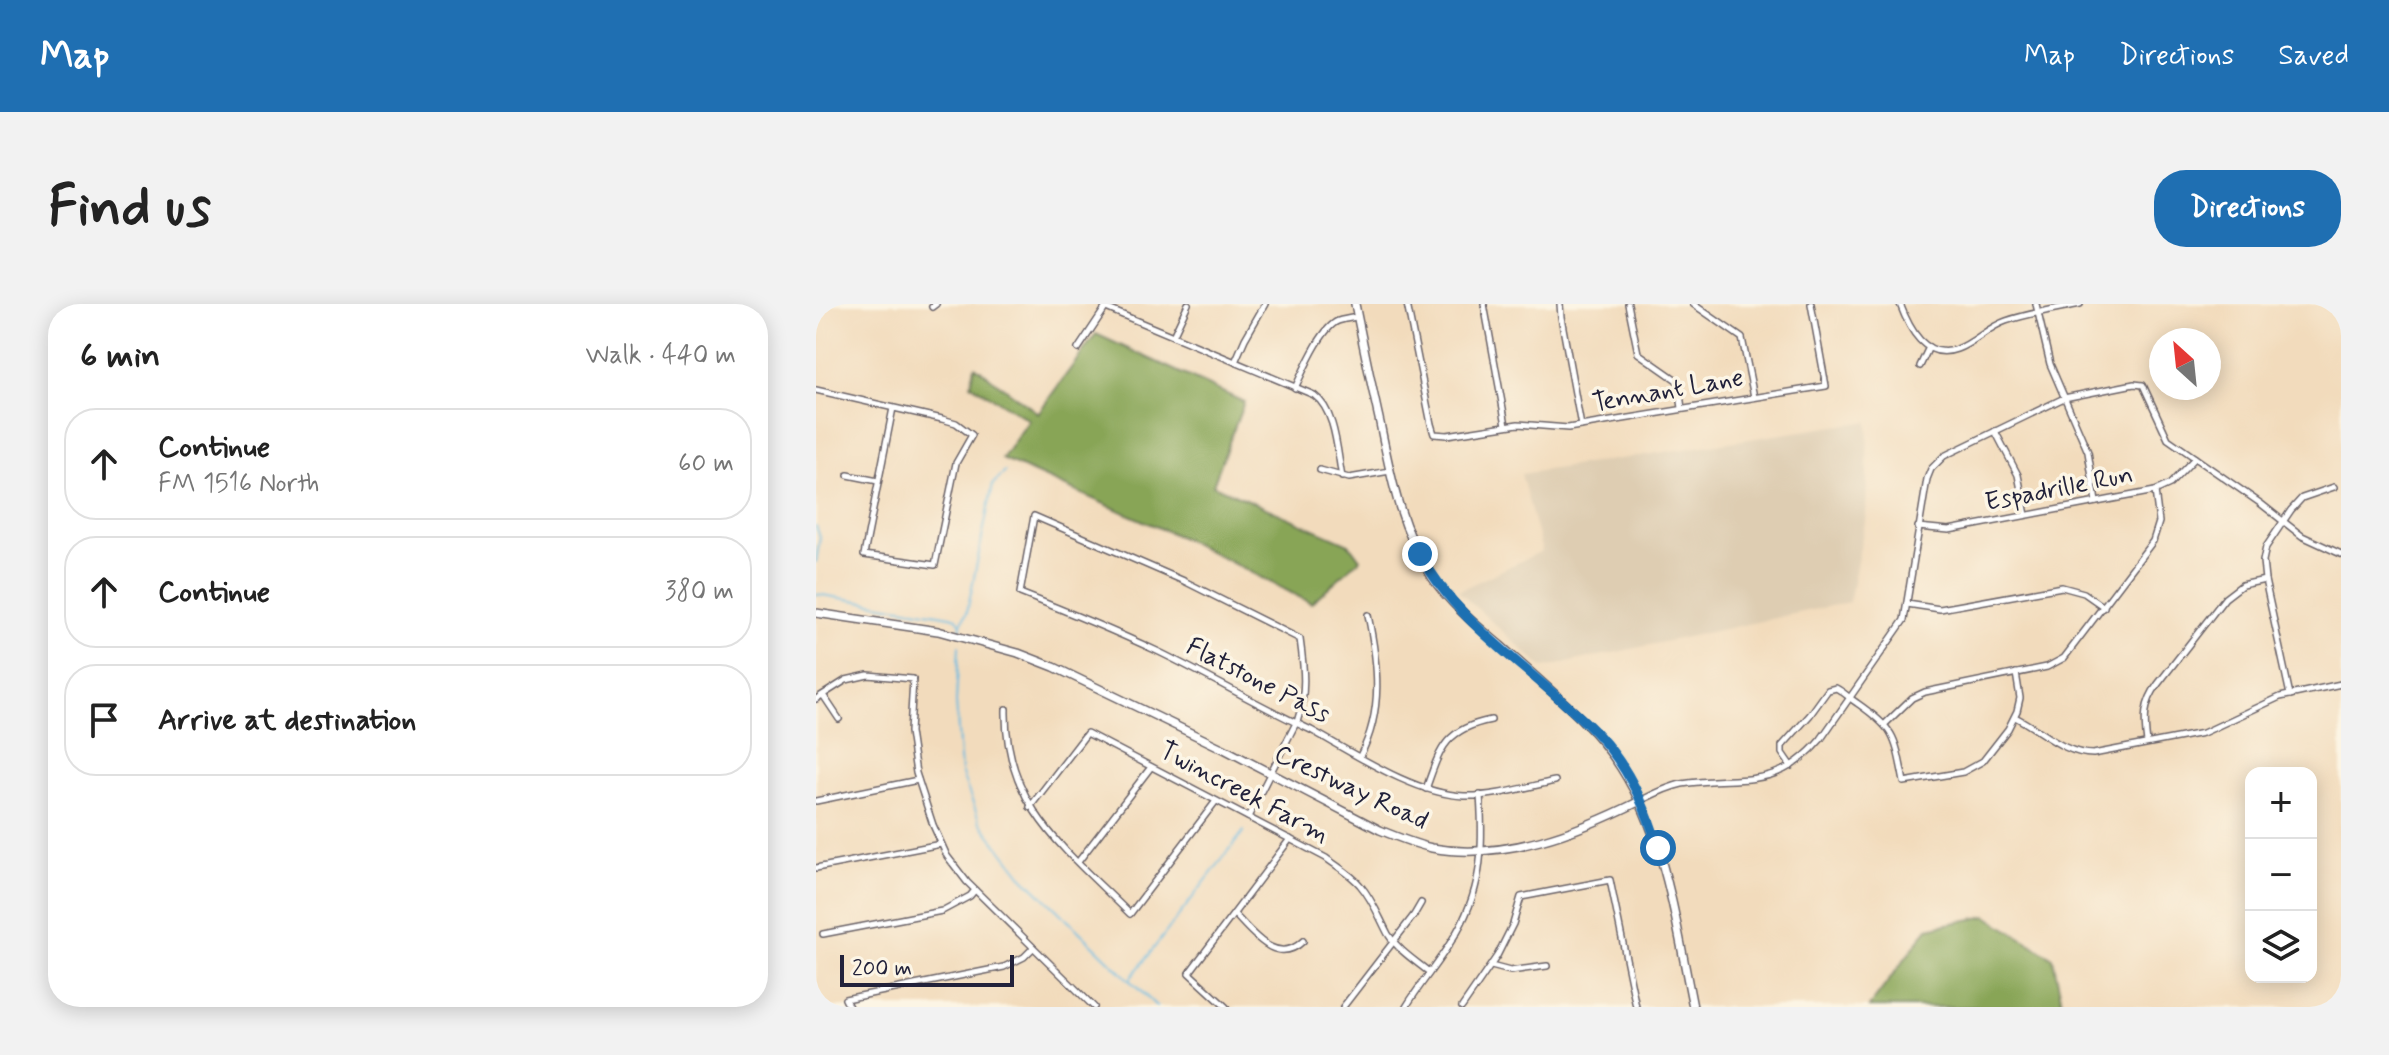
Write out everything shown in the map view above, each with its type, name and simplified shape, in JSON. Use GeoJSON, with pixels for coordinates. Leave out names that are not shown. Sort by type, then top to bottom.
{"type":"FeatureCollection","features":[{"type":"Feature","properties":{"kind":"street"},"geometry":{"type":"LineString","coordinates":[[1173,336],[1188,304]]}},
{"type":"Feature","properties":{"kind":"street"},"geometry":{"type":"LineString","coordinates":[[1235,362],[1265,304]]}},
{"type":"Feature","properties":{"kind":"street"},"geometry":{"type":"LineString","coordinates":[[1355,304],[1403,520],[1431,574],[1453,604],[1596,734],[1618,760],[1654,835],[1693,1007]]}},
{"type":"Feature","properties":{"kind":"street","name":"Tennant Lane"},"geometry":{"type":"LineString","coordinates":[[1407,304],[1434,434],[1447,435],[1506,425],[1581,426],[1826,386],[1811,304]]}},
{"type":"Feature","properties":{"kind":"street"},"geometry":{"type":"LineString","coordinates":[[1484,304],[1506,425]]}},
{"type":"Feature","properties":{"kind":"street"},"geometry":{"type":"LineString","coordinates":[[1560,304],[1581,426]]}},
{"type":"Feature","properties":{"kind":"street"},"geometry":{"type":"LineString","coordinates":[[1628,304],[1638,353],[1678,381],[1682,408]]}},
{"type":"Feature","properties":{"kind":"street"},"geometry":{"type":"LineString","coordinates":[[1693,304],[1742,338],[1754,397]]}},
{"type":"Feature","properties":{"kind":"street"},"geometry":{"type":"LineString","coordinates":[[1900,304],[1915,337],[1940,351],[1956,350],[2001,323],[2080,304]]}},
{"type":"Feature","properties":{"kind":"street"},"geometry":{"type":"LineString","coordinates":[[2036,304],[2050,364],[2088,452],[2096,502]]}},
{"type":"Feature","properties":{"kind":"street"},"geometry":{"type":"LineString","coordinates":[[1078,349],[1107,306],[1314,395],[1324,401],[1328,408],[1342,477]]}},
{"type":"Feature","properties":{"kind":"street"},"geometry":{"type":"LineString","coordinates":[[1295,388],[1330,327],[1336,322],[1357,317]]}},
{"type":"Feature","properties":{"kind":"street"},"geometry":{"type":"LineString","coordinates":[[1920,366],[1929,347]]}},
{"type":"Feature","properties":{"kind":"street","name":"Crestway Road"},"geometry":{"type":"LineString","coordinates":[[816,613],[938,631],[1018,653],[1133,704],[1401,839],[1433,848],[1482,850],[1565,833],[1600,821],[1675,786],[1768,777],[1791,766],[1809,752],[1907,614],[1927,479],[1931,469],[1944,456],[2064,398],[2134,384],[2143,385],[2168,439],[2195,458]]}},
{"type":"Feature","properties":{"kind":"street"},"geometry":{"type":"LineString","coordinates":[[816,390],[893,408],[956,423],[972,435],[956,463],[935,565],[864,555],[893,408]]}},
{"type":"Feature","properties":{"kind":"street"},"geometry":{"type":"LineString","coordinates":[[1995,431],[2018,475],[2026,515]]}},
{"type":"Feature","properties":{"kind":"street"},"geometry":{"type":"LineString","coordinates":[[2195,458],[2302,536],[2341,554]]}},
{"type":"Feature","properties":{"kind":"street","name":"Espadrille Run"},"geometry":{"type":"LineString","coordinates":[[1918,527],[1949,530],[2155,491],[2170,484],[2195,458]]}},
{"type":"Feature","properties":{"kind":"street"},"geometry":{"type":"LineString","coordinates":[[1320,470],[1342,477],[1390,471]]}},
{"type":"Feature","properties":{"kind":"street"},"geometry":{"type":"LineString","coordinates":[[848,475],[878,481]]}},
{"type":"Feature","properties":{"kind":"street"},"geometry":{"type":"LineString","coordinates":[[2290,695],[2263,561],[2266,547],[2302,498],[2334,487]]}},
{"type":"Feature","properties":{"kind":"street"},"geometry":{"type":"LineString","coordinates":[[1885,724],[1912,698],[1925,692],[2047,667],[2064,658],[2155,536],[2159,516],[2155,491]]}},
{"type":"Feature","properties":{"kind":"street","name":"Flatstone Pass"},"geometry":{"type":"LineString","coordinates":[[1296,723],[1305,687],[1300,639],[1184,581],[1034,516],[1020,593],[1160,652],[1296,723],[1360,756],[1426,789],[1480,795],[1555,781]]}},
{"type":"Feature","properties":{"kind":"street"},"geometry":{"type":"LineString","coordinates":[[2147,743],[2144,713],[2152,691],[2225,598],[2242,585],[2265,580]]}},
{"type":"Feature","properties":{"kind":"street"},"geometry":{"type":"LineString","coordinates":[[1907,604],[1948,608],[2062,587],[2084,593],[2104,607]]}},
{"type":"Feature","properties":{"kind":"street"},"geometry":{"type":"LineString","coordinates":[[1360,756],[1371,727],[1377,690],[1376,652],[1368,615]]}},
{"type":"Feature","properties":{"kind":"street"},"geometry":{"type":"LineString","coordinates":[[1791,766],[1782,753],[1782,746],[1828,690],[1836,688],[1885,724],[1896,743],[1904,782],[1971,769],[1992,751],[2015,717],[2020,698],[2016,673]]}},
{"type":"Feature","properties":{"kind":"street"},"geometry":{"type":"LineString","coordinates":[[816,699],[846,680],[868,675],[913,679],[910,732],[918,780],[941,844],[956,869],[975,890],[1091,1006]]}},
{"type":"Feature","properties":{"kind":"street"},"geometry":{"type":"LineString","coordinates":[[2015,717],[2077,753],[2099,754],[2212,730],[2272,700],[2341,684]]}},
{"type":"Feature","properties":{"kind":"street"},"geometry":{"type":"LineString","coordinates":[[823,695],[839,719]]}},
{"type":"Feature","properties":{"kind":"street"},"geometry":{"type":"LineString","coordinates":[[1006,709],[1007,743],[1012,767],[1030,807],[1054,838],[1130,914],[1216,801]]}},
{"type":"Feature","properties":{"kind":"street"},"geometry":{"type":"LineString","coordinates":[[1426,789],[1437,756],[1446,742],[1463,728],[1491,720]]}},
{"type":"Feature","properties":{"kind":"street"},"geometry":{"type":"LineString","coordinates":[[1248,817],[1296,723]]}},
{"type":"Feature","properties":{"kind":"street","name":"Twincreek Farm"},"geometry":{"type":"LineString","coordinates":[[1030,807],[1087,733],[1326,858],[1355,879],[1375,905],[1394,942],[1429,972]]}},
{"type":"Feature","properties":{"kind":"street"},"geometry":{"type":"LineString","coordinates":[[1078,862],[1151,767]]}},
{"type":"Feature","properties":{"kind":"street"},"geometry":{"type":"LineString","coordinates":[[816,801],[918,780]]}},
{"type":"Feature","properties":{"kind":"street"},"geometry":{"type":"LineString","coordinates":[[1406,1007],[1467,915],[1479,875],[1482,850],[1480,795]]}},
{"type":"Feature","properties":{"kind":"street"},"geometry":{"type":"LineString","coordinates":[[1226,1007],[1189,973],[1290,839]]}},
{"type":"Feature","properties":{"kind":"street"},"geometry":{"type":"LineString","coordinates":[[816,868],[941,844]]}},
{"type":"Feature","properties":{"kind":"street"},"geometry":{"type":"LineString","coordinates":[[1462,1007],[1491,966],[1513,924],[1521,897],[1610,880],[1636,1007]]}},
{"type":"Feature","properties":{"kind":"street"},"geometry":{"type":"LineString","coordinates":[[823,934],[942,911],[975,890]]}},
{"type":"Feature","properties":{"kind":"street"},"geometry":{"type":"LineString","coordinates":[[1343,1007],[1421,903]]}},
{"type":"Feature","properties":{"kind":"street"},"geometry":{"type":"LineString","coordinates":[[1234,914],[1271,949],[1287,951],[1303,941]]}},
{"type":"Feature","properties":{"kind":"street"},"geometry":{"type":"LineString","coordinates":[[849,1007],[845,999],[1004,967],[1024,957],[1033,948]]}},
{"type":"Feature","properties":{"kind":"street"},"geometry":{"type":"LineString","coordinates":[[1491,966],[1510,971],[1547,966]]}},
{"type":"Feature","properties":{"kind":"shaded area"},"geometry":{"type":"Polygon","coordinates":[[[1868,421],[1866,517],[1849,602],[1543,668],[1458,591],[1542,551],[1521,474],[1868,421]]]}},
{"type":"Feature","properties":{"kind":"green space"},"geometry":{"type":"Polygon","coordinates":[[[1096,334],[1244,402],[1213,485],[1349,544],[1360,559],[1311,603],[1189,541],[1002,459],[1029,420],[971,384],[975,366],[1038,413],[1096,334]]]}},
{"type":"Feature","properties":{"kind":"green space"},"geometry":{"type":"Polygon","coordinates":[[[1987,916],[2053,958],[2063,1007],[1869,1007],[1928,928],[1987,916]]]}},
{"type":"Feature","properties":{"kind":"waterway"},"geometry":{"type":"LineString","coordinates":[[961,624],[967,612],[993,484],[1005,472]]}},
{"type":"Feature","properties":{"kind":"waterway"},"geometry":{"type":"LineString","coordinates":[[816,526],[820,537],[816,562]]}},
{"type":"Feature","properties":{"kind":"waterway"},"geometry":{"type":"LineString","coordinates":[[816,594],[951,616],[961,624],[960,630]]}},
{"type":"Feature","properties":{"kind":"waterway"},"geometry":{"type":"LineString","coordinates":[[959,646],[956,702],[961,772],[980,822],[1021,875],[1157,1007]]}},
{"type":"Feature","properties":{"kind":"waterway"},"geometry":{"type":"LineString","coordinates":[[1130,979],[1244,831]]}},
{"type":"Feature","properties":{"kind":"route"},"geometry":{"type":"LineString","coordinates":[[1420,554],[1453,604],[1580,718],[1610,749],[1634,787],[1658,848]]}}]}
